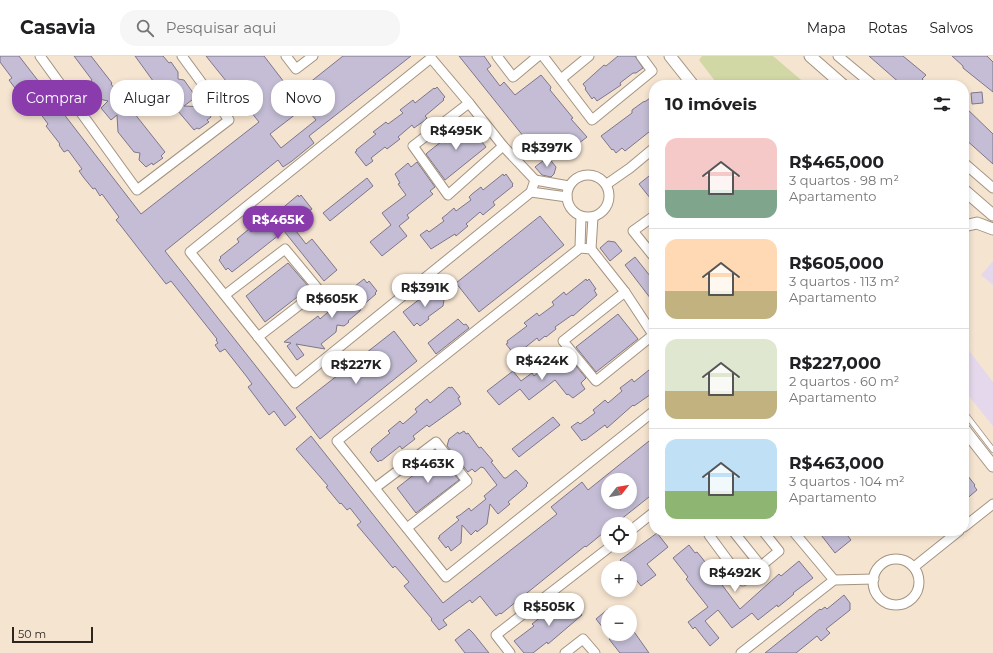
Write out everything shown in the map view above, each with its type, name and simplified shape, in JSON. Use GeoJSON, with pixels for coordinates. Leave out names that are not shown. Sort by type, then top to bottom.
{"type":"FeatureCollection","features":[{"type":"Feature","properties":{"kind":"street"},"geometry":{"type":"LineString","coordinates":[[40,56],[137,190],[229,120],[182,56]]}},
{"type":"Feature","properties":{"kind":"street"},"geometry":{"type":"LineString","coordinates":[[286,56],[296,70],[313,56]]}},
{"type":"Feature","properties":{"kind":"street"},"geometry":{"type":"LineString","coordinates":[[497,56],[513,77],[538,56]]}},
{"type":"Feature","properties":{"kind":"street"},"geometry":{"type":"LineString","coordinates":[[543,56],[592,120],[652,71],[641,56]]}},
{"type":"Feature","properties":{"kind":"street"},"geometry":{"type":"LineString","coordinates":[[561,79],[589,56]]}},
{"type":"Feature","properties":{"kind":"street"},"geometry":{"type":"LineString","coordinates":[[670,56],[689,80]]}},
{"type":"Feature","properties":{"kind":"street"},"geometry":{"type":"LineString","coordinates":[[810,56],[837,80]]}},
{"type":"Feature","properties":{"kind":"street"},"geometry":{"type":"LineString","coordinates":[[838,56],[867,80]]}},
{"type":"Feature","properties":{"kind":"street"},"geometry":{"type":"LineString","coordinates":[[535,180],[532,192],[295,383],[190,252],[431,58],[503,146],[535,180],[569,186]]}},
{"type":"Feature","properties":{"kind":"street"},"geometry":{"type":"LineString","coordinates":[[469,103],[413,146],[448,195],[503,146]]}},
{"type":"Feature","properties":{"kind":"street"},"geometry":{"type":"LineString","coordinates":[[606,184],[630,168],[649,152]]}},
{"type":"Feature","properties":{"kind":"street"},"geometry":{"type":"LineString","coordinates":[[969,167],[993,188]]}},
{"type":"Feature","properties":{"kind":"street"},"geometry":{"type":"LineString","coordinates":[[582,175],[594,175],[606,184],[609,191],[609,202],[604,211],[593,217],[582,216],[575,213],[568,204],[567,197],[569,186],[582,175]]}},
{"type":"Feature","properties":{"kind":"street"},"geometry":{"type":"LineString","coordinates":[[532,192],[567,197]]}},
{"type":"Feature","properties":{"kind":"street"},"geometry":{"type":"LineString","coordinates":[[969,194],[993,215]]}},
{"type":"Feature","properties":{"kind":"street"},"geometry":{"type":"LineString","coordinates":[[580,248],[582,216]]}},
{"type":"Feature","properties":{"kind":"street"},"geometry":{"type":"LineString","coordinates":[[593,217],[591,249],[625,292],[649,328]]}},
{"type":"Feature","properties":{"kind":"street"},"geometry":{"type":"LineString","coordinates":[[649,220],[633,231],[649,251]]}},
{"type":"Feature","properties":{"kind":"street"},"geometry":{"type":"LineString","coordinates":[[969,225],[977,223],[993,229]]}},
{"type":"Feature","properties":{"kind":"street"},"geometry":{"type":"LineString","coordinates":[[591,249],[580,248],[337,441],[446,577],[649,415]]}},
{"type":"Feature","properties":{"kind":"street"},"geometry":{"type":"LineString","coordinates":[[225,295],[285,249],[319,290],[258,337]]}},
{"type":"Feature","properties":{"kind":"street"},"geometry":{"type":"LineString","coordinates":[[625,292],[563,340],[596,381],[649,339]]}},
{"type":"Feature","properties":{"kind":"street"},"geometry":{"type":"LineString","coordinates":[[969,435],[993,466]]}},
{"type":"Feature","properties":{"kind":"street"},"geometry":{"type":"LineString","coordinates":[[375,488],[436,442],[467,481],[407,528]]}},
{"type":"Feature","properties":{"kind":"street"},"geometry":{"type":"LineString","coordinates":[[969,523],[993,504]]}},
{"type":"Feature","properties":{"kind":"street"},"geometry":{"type":"LineString","coordinates":[[637,525],[649,516]]}},
{"type":"Feature","properties":{"kind":"street"},"geometry":{"type":"LineString","coordinates":[[709,536],[743,581],[780,551],[767,536]]}},
{"type":"Feature","properties":{"kind":"street"},"geometry":{"type":"LineString","coordinates":[[737,536],[761,566]]}},
{"type":"Feature","properties":{"kind":"street"},"geometry":{"type":"LineString","coordinates":[[797,536],[834,580]]}},
{"type":"Feature","properties":{"kind":"street"},"geometry":{"type":"LineString","coordinates":[[914,567],[953,536]]}},
{"type":"Feature","properties":{"kind":"street"},"geometry":{"type":"LineString","coordinates":[[510,653],[496,635],[602,553]]}},
{"type":"Feature","properties":{"kind":"street"},"geometry":{"type":"LineString","coordinates":[[899,559],[908,562],[914,567],[919,578],[918,589],[912,598],[903,604],[891,604],[881,599],[875,590],[874,579],[876,570],[882,564],[890,560],[899,559]]}},
{"type":"Feature","properties":{"kind":"street"},"geometry":{"type":"LineString","coordinates":[[741,653],[834,580],[874,579]]}},
{"type":"Feature","properties":{"kind":"street"},"geometry":{"type":"LineString","coordinates":[[566,653],[583,639],[595,653]]}},
{"type":"Feature","properties":{"kind":"lane"},"geometry":{"type":"LineString","coordinates":[[969,419],[993,450]]}},
{"type":"Feature","properties":{"kind":"shaded area"},"geometry":{"type":"Polygon","coordinates":[[[993,261],[993,285],[981,275],[993,261]]]}},
{"type":"Feature","properties":{"kind":"shaded area"},"geometry":{"type":"Polygon","coordinates":[[[969,351],[993,382],[993,426],[969,396],[969,351]]]}},
{"type":"Feature","properties":{"kind":"green space"},"geometry":{"type":"Polygon","coordinates":[[[702,56],[773,56],[801,80],[714,80],[699,60],[702,56]]]}},
{"type":"Feature","properties":{"kind":"building"},"geometry":{"type":"Polygon","coordinates":[[[0,56],[19,56],[38,80],[12,80],[12,84],[9,80],[12,78],[0,62],[0,56]]]}},
{"type":"Feature","properties":{"kind":"building"},"geometry":{"type":"Polygon","coordinates":[[[74,56],[91,56],[110,80],[110,116],[116,116],[111,120],[102,109],[102,107],[108,101],[102,100],[102,80],[92,80],[74,56]]]}},
{"type":"Feature","properties":{"kind":"building"},"geometry":{"type":"Polygon","coordinates":[[[135,56],[163,56],[169,63],[171,62],[178,72],[178,79],[184,80],[152,80],[135,56]]]}},
{"type":"Feature","properties":{"kind":"building"},"geometry":{"type":"Polygon","coordinates":[[[206,56],[264,56],[282,80],[271,80],[271,116],[293,116],[270,134],[281,148],[316,120],[313,116],[334,116],[309,136],[314,143],[292,161],[283,167],[278,160],[165,251],[296,417],[285,426],[274,411],[269,415],[248,387],[252,384],[247,377],[225,349],[220,352],[215,345],[218,343],[216,340],[217,339],[171,281],[166,284],[116,220],[119,217],[102,194],[100,196],[95,188],[93,189],[84,178],[79,171],[82,169],[68,150],[64,152],[59,145],[60,144],[46,126],[48,124],[42,116],[65,116],[141,214],[259,122],[254,116],[263,116],[263,80],[225,80],[206,56]]]}},
{"type":"Feature","properties":{"kind":"building"},"geometry":{"type":"Polygon","coordinates":[[[343,56],[411,56],[335,116],[335,80],[313,80],[343,56]]]}},
{"type":"Feature","properties":{"kind":"building"},"geometry":{"type":"Polygon","coordinates":[[[459,56],[484,56],[491,66],[487,69],[500,86],[504,82],[515,95],[541,75],[551,87],[550,90],[573,118],[571,119],[587,137],[569,149],[557,135],[536,152],[459,56]]]}},
{"type":"Feature","properties":{"kind":"building"},"geometry":{"type":"Polygon","coordinates":[[[618,56],[635,56],[643,68],[636,73],[633,73],[620,83],[621,85],[597,101],[594,97],[592,99],[583,84],[604,65],[606,66],[618,56]]]}},
{"type":"Feature","properties":{"kind":"building"},"geometry":{"type":"Polygon","coordinates":[[[869,56],[903,56],[926,75],[922,79],[923,80],[896,80],[869,56]]]}},
{"type":"Feature","properties":{"kind":"building"},"geometry":{"type":"Polygon","coordinates":[[[952,56],[987,56],[993,62],[993,92],[963,68],[963,66],[952,56]]]}},
{"type":"Feature","properties":{"kind":"building"},"geometry":{"type":"Polygon","coordinates":[[[184,80],[192,91],[192,100],[184,106],[184,80]]]}},
{"type":"Feature","properties":{"kind":"building"},"geometry":{"type":"Polygon","coordinates":[[[437,87],[445,97],[443,99],[444,100],[425,116],[427,118],[424,121],[414,128],[412,125],[398,137],[400,139],[387,149],[385,147],[371,158],[373,161],[366,166],[355,152],[357,151],[356,150],[376,134],[373,132],[386,122],[388,124],[403,113],[400,110],[413,100],[415,103],[437,87]]]}},
{"type":"Feature","properties":{"kind":"building"},"geometry":{"type":"Polygon","coordinates":[[[982,92],[983,103],[972,104],[971,93],[982,92]]]}},
{"type":"Feature","properties":{"kind":"building"},"geometry":{"type":"Polygon","coordinates":[[[649,99],[649,132],[625,151],[622,148],[616,153],[601,136],[632,113],[632,110],[649,99]]]}},
{"type":"Feature","properties":{"kind":"building"},"geometry":{"type":"Polygon","coordinates":[[[184,106],[192,106],[192,116],[211,117],[207,120],[209,122],[199,129],[197,128],[194,130],[182,116],[184,116],[184,106]]]}},
{"type":"Feature","properties":{"kind":"building"},"geometry":{"type":"Polygon","coordinates":[[[969,111],[993,134],[993,164],[969,142],[969,111]]]}},
{"type":"Feature","properties":{"kind":"building"},"geometry":{"type":"Polygon","coordinates":[[[117,116],[136,116],[165,152],[161,156],[163,158],[153,165],[152,163],[146,167],[139,160],[140,153],[134,152],[118,132],[117,116]]]}},
{"type":"Feature","properties":{"kind":"building"},"geometry":{"type":"Polygon","coordinates":[[[466,122],[486,147],[445,180],[426,154],[466,122]]]}},
{"type":"Feature","properties":{"kind":"building"},"geometry":{"type":"Polygon","coordinates":[[[548,157],[556,167],[554,174],[551,177],[542,175],[535,167],[548,157]]]}},
{"type":"Feature","properties":{"kind":"building"},"geometry":{"type":"Polygon","coordinates":[[[417,162],[435,187],[430,191],[433,194],[407,215],[409,218],[399,226],[407,236],[382,256],[370,242],[391,225],[382,213],[406,195],[398,184],[400,183],[395,174],[408,163],[411,167],[417,162]]]}},
{"type":"Feature","properties":{"kind":"building"},"geometry":{"type":"Polygon","coordinates":[[[503,174],[504,176],[506,174],[513,186],[493,202],[495,205],[483,215],[480,212],[466,224],[468,226],[456,236],[455,234],[431,249],[420,235],[427,230],[429,232],[444,221],[442,218],[454,208],[456,211],[471,200],[469,197],[472,194],[481,187],[483,190],[503,174]]]}},
{"type":"Feature","properties":{"kind":"building"},"geometry":{"type":"Polygon","coordinates":[[[649,176],[649,197],[639,184],[649,176]]]}},
{"type":"Feature","properties":{"kind":"building"},"geometry":{"type":"Polygon","coordinates":[[[367,178],[373,186],[330,221],[323,213],[367,178]]]}},
{"type":"Feature","properties":{"kind":"building"},"geometry":{"type":"Polygon","coordinates":[[[298,195],[299,197],[301,195],[312,209],[305,214],[303,211],[289,222],[306,244],[312,239],[337,270],[324,281],[284,231],[232,272],[228,268],[226,270],[219,260],[221,258],[220,257],[239,242],[237,239],[249,229],[251,232],[266,220],[264,218],[276,208],[279,211],[298,195]]]}},
{"type":"Feature","properties":{"kind":"building"},"geometry":{"type":"Polygon","coordinates":[[[540,216],[564,245],[479,312],[456,283],[540,216]]]}},
{"type":"Feature","properties":{"kind":"building"},"geometry":{"type":"Polygon","coordinates":[[[608,241],[615,242],[622,251],[610,261],[600,248],[608,241]]]}},
{"type":"Feature","properties":{"kind":"building"},"geometry":{"type":"Polygon","coordinates":[[[635,257],[649,275],[649,296],[625,265],[635,257]]]}},
{"type":"Feature","properties":{"kind":"building"},"geometry":{"type":"Polygon","coordinates":[[[288,263],[309,287],[265,322],[246,296],[288,263]]]}},
{"type":"Feature","properties":{"kind":"building"},"geometry":{"type":"Polygon","coordinates":[[[364,279],[367,283],[369,281],[377,291],[375,293],[376,294],[362,306],[360,311],[344,326],[337,325],[336,332],[321,344],[325,349],[296,344],[304,355],[297,360],[287,346],[291,343],[284,342],[318,316],[320,319],[334,307],[332,304],[364,279]]]}},
{"type":"Feature","properties":{"kind":"building"},"geometry":{"type":"Polygon","coordinates":[[[586,279],[587,281],[589,279],[596,289],[594,290],[597,295],[573,316],[572,315],[555,327],[556,329],[546,337],[545,336],[539,341],[537,338],[522,350],[524,353],[517,358],[506,344],[508,343],[507,341],[527,326],[524,323],[537,313],[539,316],[554,305],[552,302],[564,292],[566,295],[586,279]]]}},
{"type":"Feature","properties":{"kind":"building"},"geometry":{"type":"Polygon","coordinates":[[[434,288],[444,300],[443,306],[428,317],[429,319],[420,326],[417,323],[414,326],[403,312],[434,288]]]}},
{"type":"Feature","properties":{"kind":"building"},"geometry":{"type":"Polygon","coordinates":[[[618,314],[638,339],[596,372],[576,347],[618,314]]]}},
{"type":"Feature","properties":{"kind":"building"},"geometry":{"type":"Polygon","coordinates":[[[458,319],[469,328],[436,354],[428,343],[458,319]]]}},
{"type":"Feature","properties":{"kind":"building"},"geometry":{"type":"Polygon","coordinates":[[[394,331],[417,361],[320,439],[296,408],[394,331]]]}},
{"type":"Feature","properties":{"kind":"building"},"geometry":{"type":"Polygon","coordinates":[[[560,355],[562,358],[567,355],[586,378],[581,383],[585,389],[573,398],[568,394],[567,395],[555,380],[529,400],[520,389],[499,405],[487,391],[513,371],[521,381],[532,373],[534,376],[560,355]]]}},
{"type":"Feature","properties":{"kind":"building"},"geometry":{"type":"Polygon","coordinates":[[[649,370],[649,396],[634,406],[633,405],[607,428],[605,425],[582,441],[571,427],[578,422],[580,424],[595,413],[593,410],[605,400],[608,403],[622,391],[620,388],[632,379],[634,382],[649,370]]]}},
{"type":"Feature","properties":{"kind":"building"},"geometry":{"type":"Polygon","coordinates":[[[449,387],[452,387],[460,397],[458,398],[461,404],[429,427],[427,425],[413,436],[415,439],[402,449],[400,446],[378,462],[370,452],[372,450],[371,449],[390,433],[388,431],[400,421],[403,424],[417,412],[415,409],[427,399],[430,403],[449,387]]]}},
{"type":"Feature","properties":{"kind":"building"},"geometry":{"type":"Polygon","coordinates":[[[553,417],[560,425],[519,457],[512,449],[553,417]]]}},
{"type":"Feature","properties":{"kind":"building"},"geometry":{"type":"Polygon","coordinates":[[[464,431],[466,434],[468,433],[479,448],[481,447],[493,461],[491,462],[504,478],[516,470],[528,483],[526,485],[527,486],[508,502],[510,504],[498,514],[490,504],[487,524],[477,532],[476,530],[471,535],[462,525],[461,543],[451,551],[448,546],[446,548],[438,538],[440,537],[439,536],[459,520],[456,517],[469,508],[471,511],[486,499],[484,496],[497,485],[484,468],[481,467],[475,472],[472,469],[468,472],[447,446],[449,439],[458,432],[459,434],[464,431]]]}},
{"type":"Feature","properties":{"kind":"building"},"geometry":{"type":"Polygon","coordinates":[[[311,436],[443,603],[557,514],[551,507],[582,482],[588,490],[601,480],[601,509],[634,509],[624,517],[601,517],[601,535],[501,614],[500,613],[496,616],[480,596],[472,603],[470,600],[443,620],[447,625],[439,630],[431,620],[432,619],[404,586],[409,582],[395,566],[393,568],[357,525],[361,522],[350,508],[347,510],[341,503],[340,504],[326,487],[328,486],[296,449],[311,436]]]}},
{"type":"Feature","properties":{"kind":"building"},"geometry":{"type":"Polygon","coordinates":[[[649,441],[649,497],[637,507],[637,473],[609,473],[649,441]]]}},
{"type":"Feature","properties":{"kind":"building"},"geometry":{"type":"Polygon","coordinates":[[[439,455],[459,480],[416,513],[397,488],[439,455]]]}},
{"type":"Feature","properties":{"kind":"building"},"geometry":{"type":"Polygon","coordinates":[[[969,477],[975,485],[974,486],[977,490],[969,497],[969,477]]]}},
{"type":"Feature","properties":{"kind":"building"},"geometry":{"type":"Polygon","coordinates":[[[653,536],[659,536],[668,547],[647,564],[656,575],[641,586],[637,581],[637,561],[620,560],[630,553],[637,553],[637,548],[653,536]]]}},
{"type":"Feature","properties":{"kind":"building"},"geometry":{"type":"Polygon","coordinates":[[[822,536],[848,536],[851,540],[835,553],[822,536]]]}},
{"type":"Feature","properties":{"kind":"building"},"geometry":{"type":"Polygon","coordinates":[[[689,545],[695,553],[697,552],[702,558],[740,609],[779,574],[781,576],[799,561],[813,578],[793,593],[794,594],[778,607],[777,605],[758,620],[752,613],[732,628],[718,610],[705,621],[719,638],[710,646],[695,627],[693,629],[688,622],[708,607],[686,579],[688,577],[673,558],[689,545]]]}},
{"type":"Feature","properties":{"kind":"building"},"geometry":{"type":"Polygon","coordinates":[[[844,595],[850,603],[850,610],[826,629],[830,633],[821,641],[817,636],[796,653],[765,653],[820,609],[821,610],[825,607],[827,609],[844,595]]]}},
{"type":"Feature","properties":{"kind":"building"},"geometry":{"type":"Polygon","coordinates":[[[569,598],[582,615],[548,644],[547,642],[533,653],[524,653],[514,641],[534,626],[532,624],[548,611],[550,613],[569,598]]]}},
{"type":"Feature","properties":{"kind":"building"},"geometry":{"type":"Polygon","coordinates":[[[601,615],[601,625],[596,619],[601,615]]]}},
{"type":"Feature","properties":{"kind":"building"},"geometry":{"type":"Polygon","coordinates":[[[469,629],[489,653],[465,653],[455,640],[469,629]]]}},
{"type":"Feature","properties":{"kind":"building"},"geometry":{"type":"Polygon","coordinates":[[[637,636],[649,653],[620,653],[611,641],[637,641],[637,636]]]}}]}
